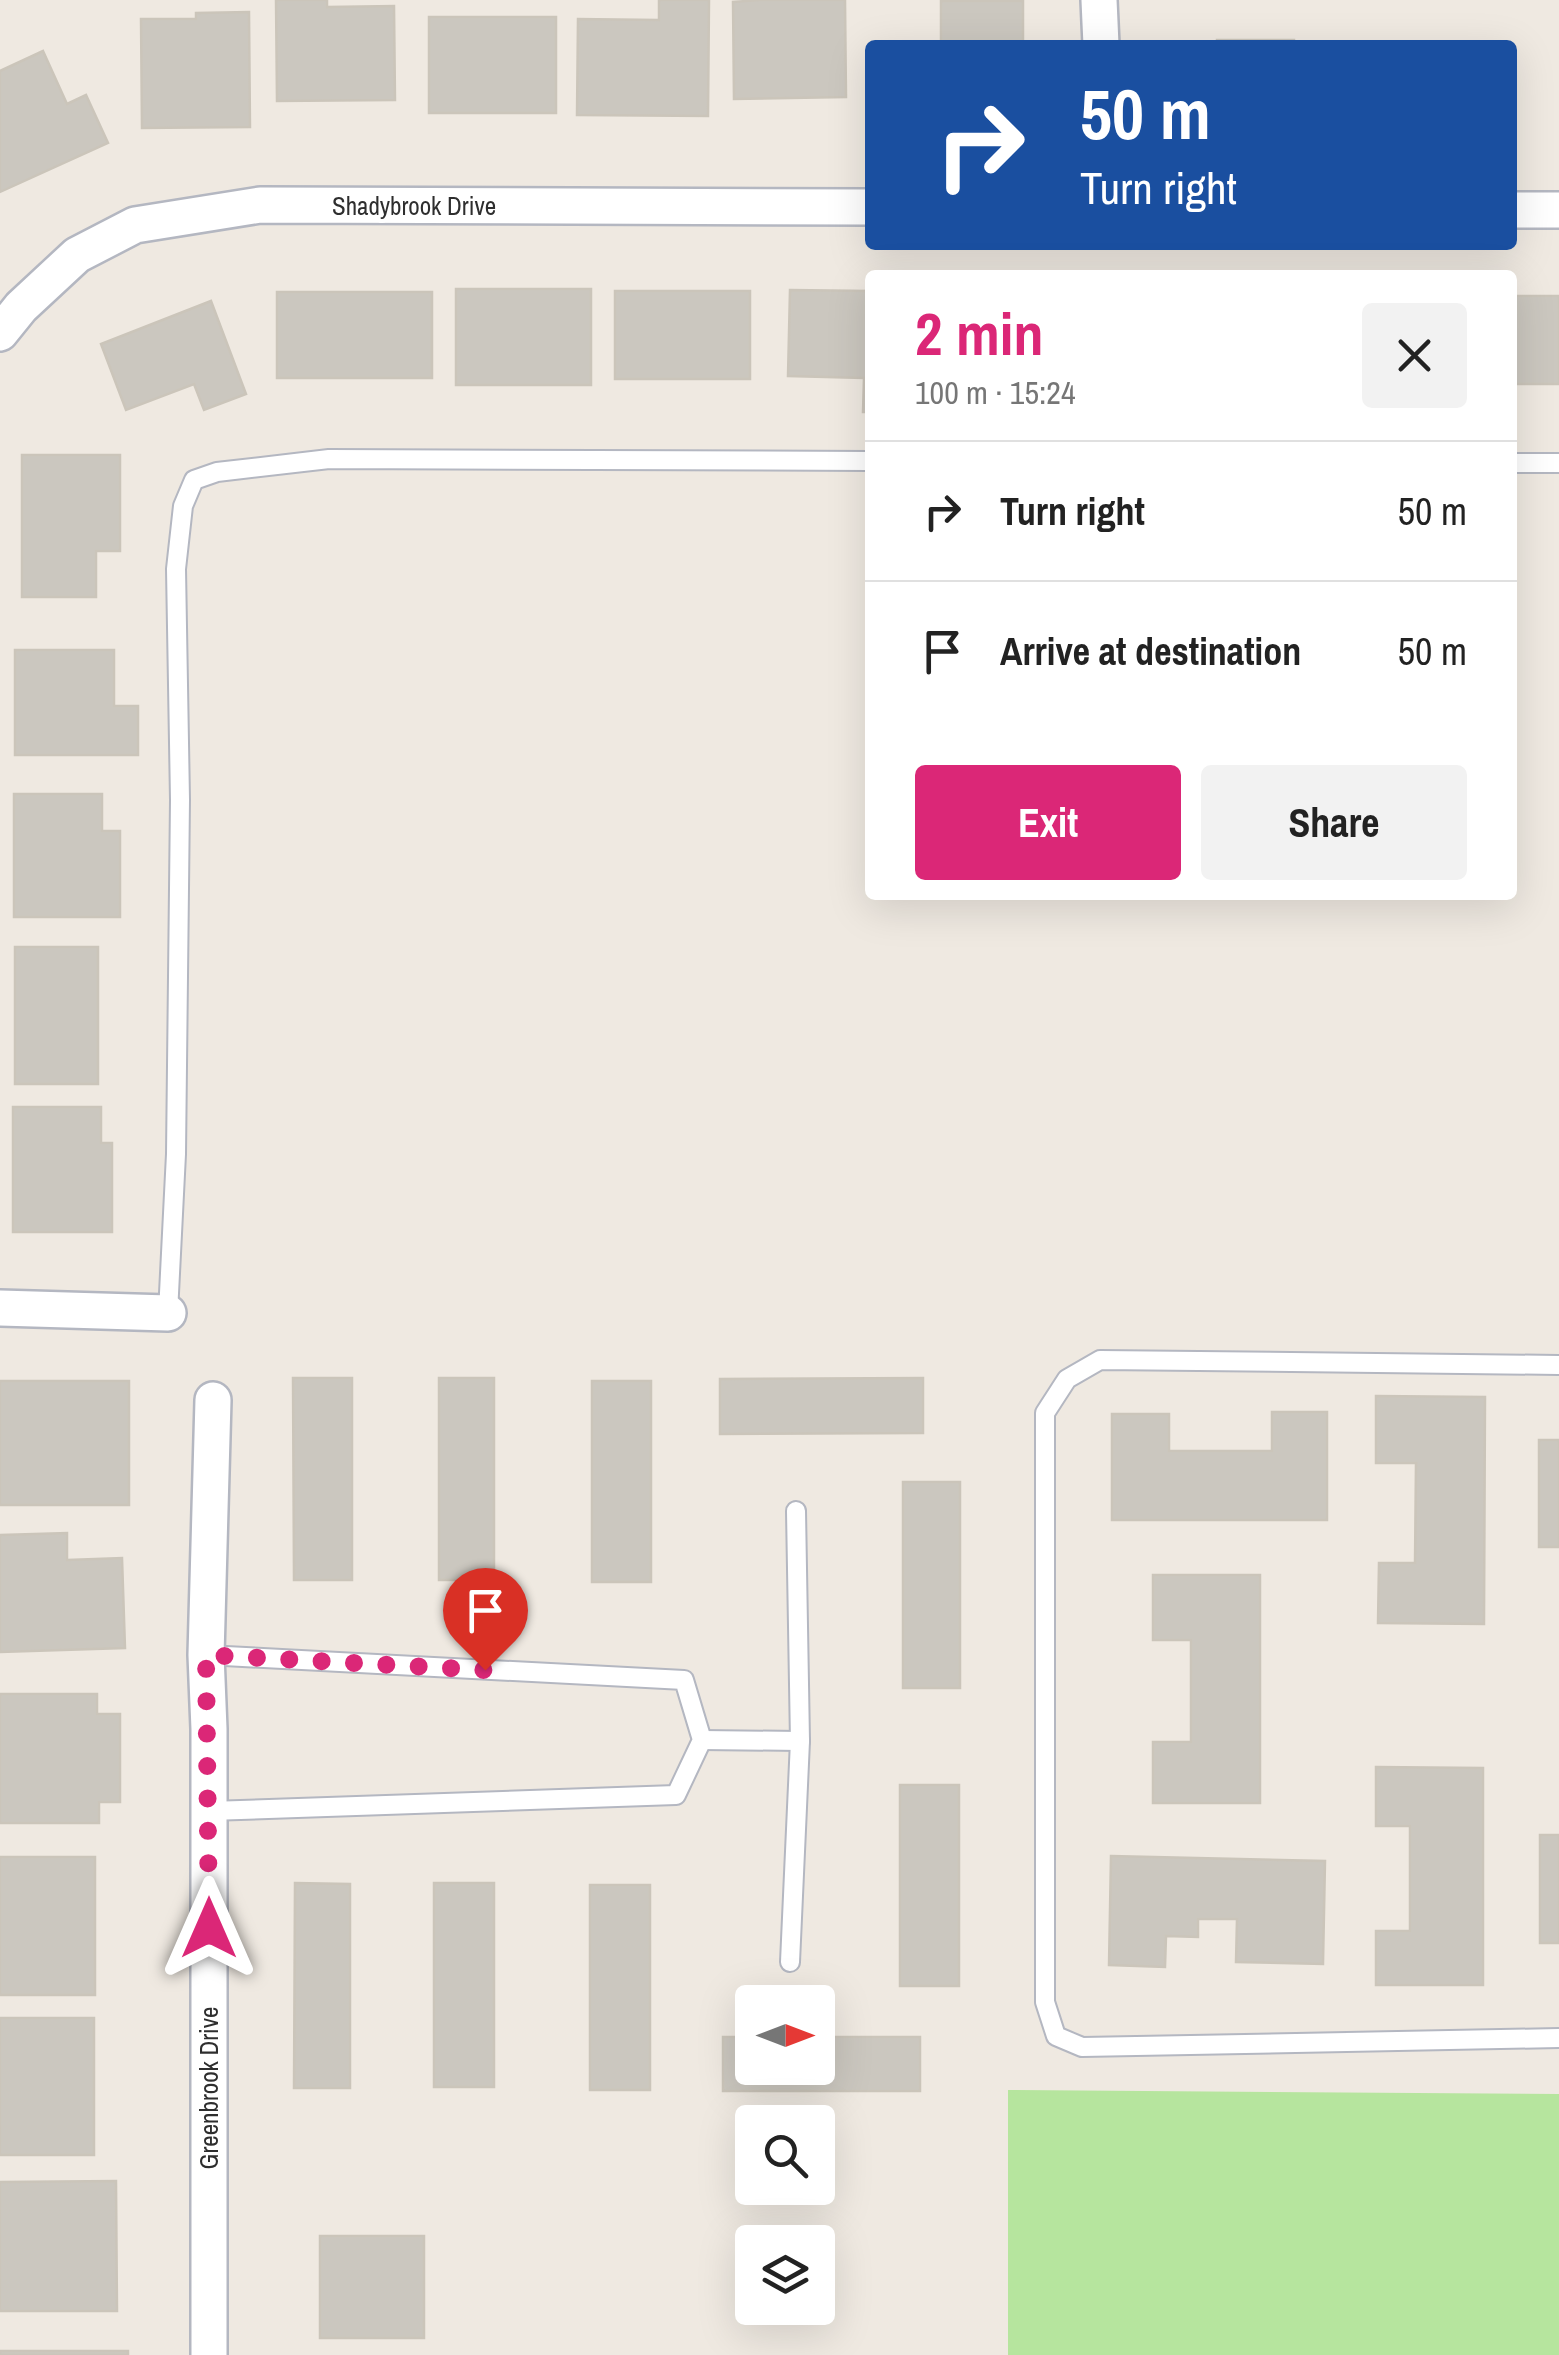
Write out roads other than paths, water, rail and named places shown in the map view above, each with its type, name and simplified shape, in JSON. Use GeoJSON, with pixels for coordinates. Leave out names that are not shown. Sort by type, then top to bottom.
{"type":"FeatureCollection","features":[{"type":"Feature","properties":{"kind":"street"},"geometry":{"type":"LineString","coordinates":[[1098,0],[1101,40]]}},
{"type":"Feature","properties":{"kind":"street","name":"Shadybrook Drive"},"geometry":{"type":"LineString","coordinates":[[0,333],[21,307],[76,255],[135,225],[260,206],[865,208]]}},
{"type":"Feature","properties":{"kind":"street"},"geometry":{"type":"LineString","coordinates":[[1517,210],[1559,210]]}},
{"type":"Feature","properties":{"kind":"street"},"geometry":{"type":"LineString","coordinates":[[0,1308],[168,1313]]}},
{"type":"Feature","properties":{"kind":"street","name":"Greenbrook Drive"},"geometry":{"type":"LineString","coordinates":[[209,2355],[206,1655],[213,1400]]}},
{"type":"Feature","properties":{"kind":"lane"},"geometry":{"type":"LineString","coordinates":[[168,1313],[176,1154],[180,800],[176,569],[184,506],[194,480],[217,472],[330,459],[865,461]]}},
{"type":"Feature","properties":{"kind":"lane"},"geometry":{"type":"LineString","coordinates":[[1517,463],[1559,463]]}},
{"type":"Feature","properties":{"kind":"lane"},"geometry":{"type":"LineString","coordinates":[[1559,1365],[1100,1360],[1068,1379],[1045,1412],[1045,2002],[1056,2036],[1082,2047],[1559,2038]]}},
{"type":"Feature","properties":{"kind":"lane"},"geometry":{"type":"LineString","coordinates":[[790,1962],[800,1742],[796,1511]]}},
{"type":"Feature","properties":{"kind":"lane"},"geometry":{"type":"LineString","coordinates":[[206,1655],[684,1680],[702,1740],[676,1795],[209,1811]]}},
{"type":"Feature","properties":{"kind":"lane"},"geometry":{"type":"LineString","coordinates":[[702,1740],[800,1742]]}}]}
